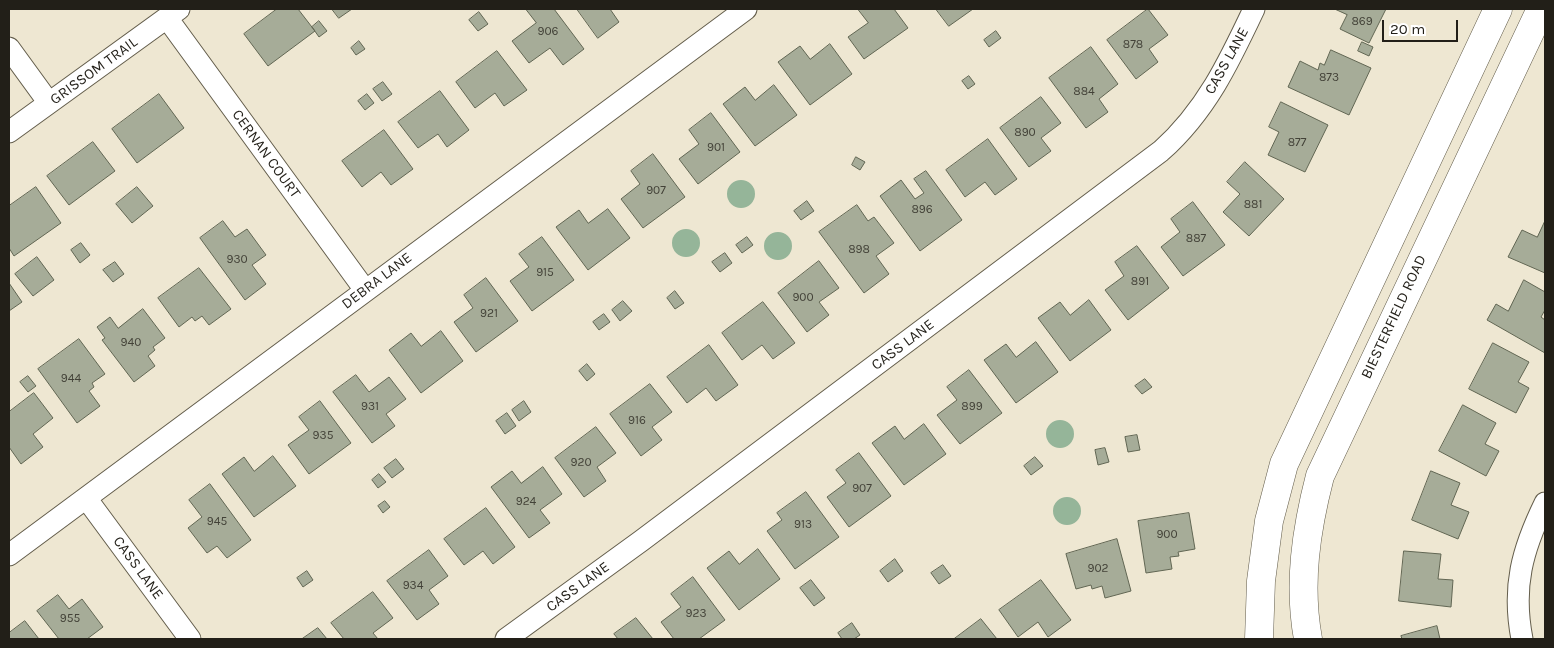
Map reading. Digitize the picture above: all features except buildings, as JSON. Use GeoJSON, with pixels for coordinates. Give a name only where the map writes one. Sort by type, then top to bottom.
{"type":"FeatureCollection","features":[{"type":"Feature","properties":{"kind":"street","name":"DEBRA LANE"},"geometry":{"type":"LineString","coordinates":[[9,555],[746,9]]}},
{"type":"Feature","properties":{"kind":"street","name":"CASS LANE"},"geometry":{"type":"LineString","coordinates":[[506,639],[641,541],[1161,151],[1183,132],[1221,78],[1254,9]]}},
{"type":"Feature","properties":{"kind":"street"},"geometry":{"type":"LineString","coordinates":[[1259,639],[1261,581],[1269,521],[1284,464],[1498,9]]}},
{"type":"Feature","properties":{"kind":"street","name":"BIESTERFIELD ROAD"},"geometry":{"type":"LineString","coordinates":[[1308,639],[1303,611],[1304,560],[1309,518],[1320,476],[1541,9]]}},
{"type":"Feature","properties":{"kind":"street","name":"CERNAN COURT"},"geometry":{"type":"LineString","coordinates":[[173,13],[366,290]]}},
{"type":"Feature","properties":{"kind":"street","name":"GRISSOM TRAIL"},"geometry":{"type":"LineString","coordinates":[[9,132],[173,13]]}},
{"type":"Feature","properties":{"kind":"street"},"geometry":{"type":"LineString","coordinates":[[9,48],[49,103]]}},
{"type":"Feature","properties":{"kind":"street","name":"CASS LANE"},"geometry":{"type":"LineString","coordinates":[[86,498],[190,639]]}},
{"type":"Feature","properties":{"kind":"street"},"geometry":{"type":"LineString","coordinates":[[1522,639],[1518,620],[1518,578],[1531,532],[1545,503]]}},
{"type":"Feature","properties":{"kind":"shaded area"},"geometry":{"type":"Polygon","coordinates":[[[741,180],[751,184],[755,194],[751,204],[741,208],[731,204],[727,194],[731,184],[741,180]]]}},
{"type":"Feature","properties":{"kind":"shaded area"},"geometry":{"type":"Polygon","coordinates":[[[686,229],[696,233],[700,243],[696,253],[686,257],[676,253],[672,243],[676,233],[686,229]]]}},
{"type":"Feature","properties":{"kind":"shaded area"},"geometry":{"type":"Polygon","coordinates":[[[778,232],[788,236],[792,246],[788,256],[778,260],[768,256],[764,246],[768,236],[778,232]]]}},
{"type":"Feature","properties":{"kind":"shaded area"},"geometry":{"type":"Polygon","coordinates":[[[1060,420],[1070,424],[1074,434],[1070,444],[1060,448],[1050,444],[1046,434],[1050,424],[1060,420]]]}},
{"type":"Feature","properties":{"kind":"shaded area"},"geometry":{"type":"Polygon","coordinates":[[[1067,497],[1077,501],[1081,511],[1077,521],[1067,525],[1057,521],[1053,511],[1057,501],[1067,497]]]}}]}
